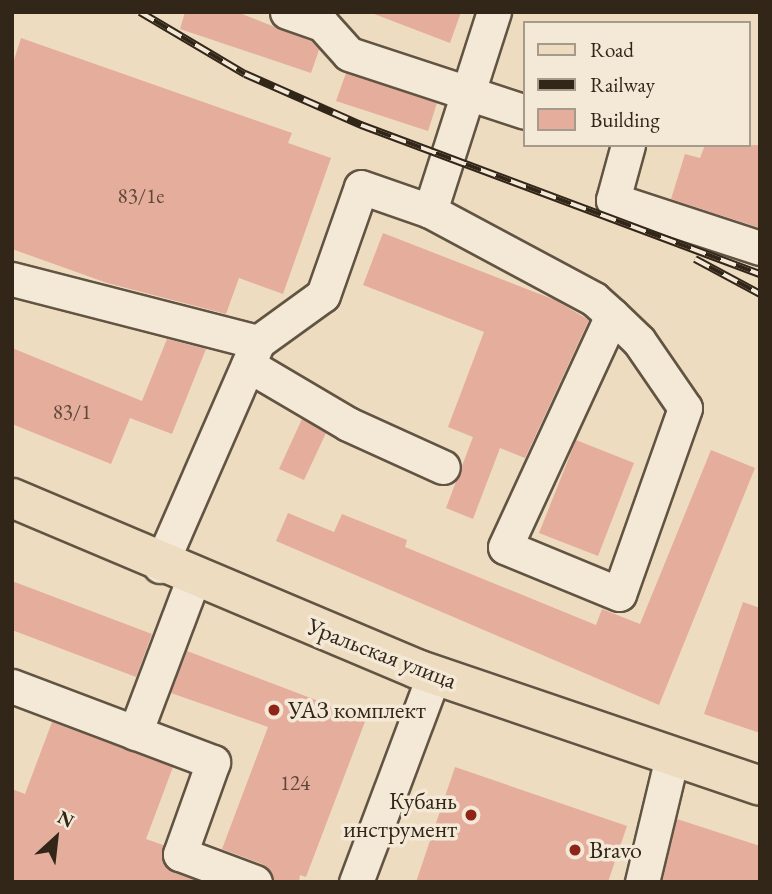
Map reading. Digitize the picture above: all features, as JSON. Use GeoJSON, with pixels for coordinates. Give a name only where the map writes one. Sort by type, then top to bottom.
{"type":"FeatureCollection","features":[{"type":"Feature","properties":{"kind":"main road","name":"Уральская улица"},"geometry":{"type":"LineString","coordinates":[[12,498],[175,575]]}},
{"type":"Feature","properties":{"kind":"main road","name":"Уральская улица"},"geometry":{"type":"LineString","coordinates":[[12,507],[433,677],[671,761],[760,789]]}},
{"type":"Feature","properties":{"kind":"main road","name":"Уральская улица"},"geometry":{"type":"LineString","coordinates":[[433,677],[760,789]]}},
{"type":"Feature","properties":{"kind":"street"},"geometry":{"type":"LineString","coordinates":[[287,12],[322,24],[349,54],[524,112]]}},
{"type":"Feature","properties":{"kind":"street"},"geometry":{"type":"LineString","coordinates":[[430,211],[494,12]]}},
{"type":"Feature","properties":{"kind":"street"},"geometry":{"type":"LineString","coordinates":[[627,147],[613,200],[760,248]]}},
{"type":"Feature","properties":{"kind":"street"},"geometry":{"type":"LineString","coordinates":[[135,733],[175,575],[253,354],[323,295],[361,187],[430,211],[594,299],[612,315],[639,341],[685,408],[619,594],[505,547],[612,315]]}},
{"type":"Feature","properties":{"kind":"street"},"geometry":{"type":"LineString","coordinates":[[12,279],[253,354],[348,424],[443,467]]}},
{"type":"Feature","properties":{"kind":"street"},"geometry":{"type":"LineString","coordinates":[[356,882],[433,677]]}},
{"type":"Feature","properties":{"kind":"street"},"geometry":{"type":"LineString","coordinates":[[12,686],[213,762],[180,854],[255,882]]}},
{"type":"Feature","properties":{"kind":"street"},"geometry":{"type":"LineString","coordinates":[[642,882],[671,761]]}},
{"type":"Feature","properties":{"kind":"building"},"geometry":{"type":"Polygon","coordinates":[[[185,12],[237,12],[311,41],[319,50],[311,73],[180,29],[185,12]]]}},
{"type":"Feature","properties":{"kind":"building"},"geometry":{"type":"Polygon","coordinates":[[[369,12],[461,12],[450,43],[369,12]]]}},
{"type":"Feature","properties":{"kind":"building"},"geometry":{"type":"Polygon","coordinates":[[[21,38],[292,133],[288,143],[331,158],[283,294],[239,278],[226,314],[107,283],[12,249],[12,66],[21,38]]]}},
{"type":"Feature","properties":{"kind":"building"},"geometry":{"type":"Polygon","coordinates":[[[346,73],[437,103],[428,131],[336,101],[346,73]]]}},
{"type":"Feature","properties":{"kind":"building"},"geometry":{"type":"Polygon","coordinates":[[[760,145],[760,228],[671,199],[685,154],[700,158],[704,147],[760,145]]]}},
{"type":"Feature","properties":{"kind":"building"},"geometry":{"type":"Polygon","coordinates":[[[383,233],[555,300],[589,320],[525,458],[500,448],[473,519],[446,508],[473,437],[448,427],[484,332],[363,285],[383,233]]]}},
{"type":"Feature","properties":{"kind":"building"},"geometry":{"type":"Polygon","coordinates":[[[167,339],[206,349],[172,434],[130,418],[111,464],[12,424],[12,348],[142,401],[167,339]]]}},
{"type":"Feature","properties":{"kind":"building"},"geometry":{"type":"Polygon","coordinates":[[[302,419],[326,433],[304,480],[279,469],[302,419]]]}},
{"type":"Feature","properties":{"kind":"building"},"geometry":{"type":"Polygon","coordinates":[[[576,440],[634,463],[598,556],[539,533],[576,440]]]}},
{"type":"Feature","properties":{"kind":"building"},"geometry":{"type":"Polygon","coordinates":[[[711,450],[755,468],[659,705],[276,541],[288,513],[334,532],[342,514],[407,540],[405,547],[596,625],[602,609],[640,624],[711,450]]]}},
{"type":"Feature","properties":{"kind":"building"},"geometry":{"type":"Polygon","coordinates":[[[12,581],[152,634],[136,677],[12,630],[12,581]]]}},
{"type":"Feature","properties":{"kind":"building"},"geometry":{"type":"Polygon","coordinates":[[[743,602],[760,608],[760,733],[704,714],[743,602]]]}},
{"type":"Feature","properties":{"kind":"building"},"geometry":{"type":"Polygon","coordinates":[[[187,651],[366,719],[306,877],[300,875],[299,882],[274,882],[262,864],[222,849],[268,727],[171,693],[187,651]]]}},
{"type":"Feature","properties":{"kind":"building"},"geometry":{"type":"Polygon","coordinates":[[[52,722],[173,767],[146,839],[163,845],[166,867],[199,882],[12,882],[12,789],[25,794],[52,722]]]}},
{"type":"Feature","properties":{"kind":"building"},"geometry":{"type":"Polygon","coordinates":[[[455,767],[627,826],[608,882],[416,882],[455,767]]]}},
{"type":"Feature","properties":{"kind":"building"},"geometry":{"type":"Polygon","coordinates":[[[677,819],[760,846],[760,882],[662,882],[677,819]]]}},
{"type":"Feature","properties":{"kind":"railway"},"geometry":{"type":"LineString","coordinates":[[140,12],[245,74],[361,125],[760,274]]}},
{"type":"Feature","properties":{"kind":"railway"},"geometry":{"type":"LineString","coordinates":[[695,259],[760,294]]}},
{"type":"Feature","properties":{"kind":"place","name":"УАЗ комплект"},"geometry":{"type":"Point","coordinates":[274,710]}},
{"type":"Feature","properties":{"kind":"place","name":"Кубань инструмент"},"geometry":{"type":"Point","coordinates":[471,815]}},
{"type":"Feature","properties":{"kind":"place","name":"Bravo"},"geometry":{"type":"Point","coordinates":[575,850]}}]}
